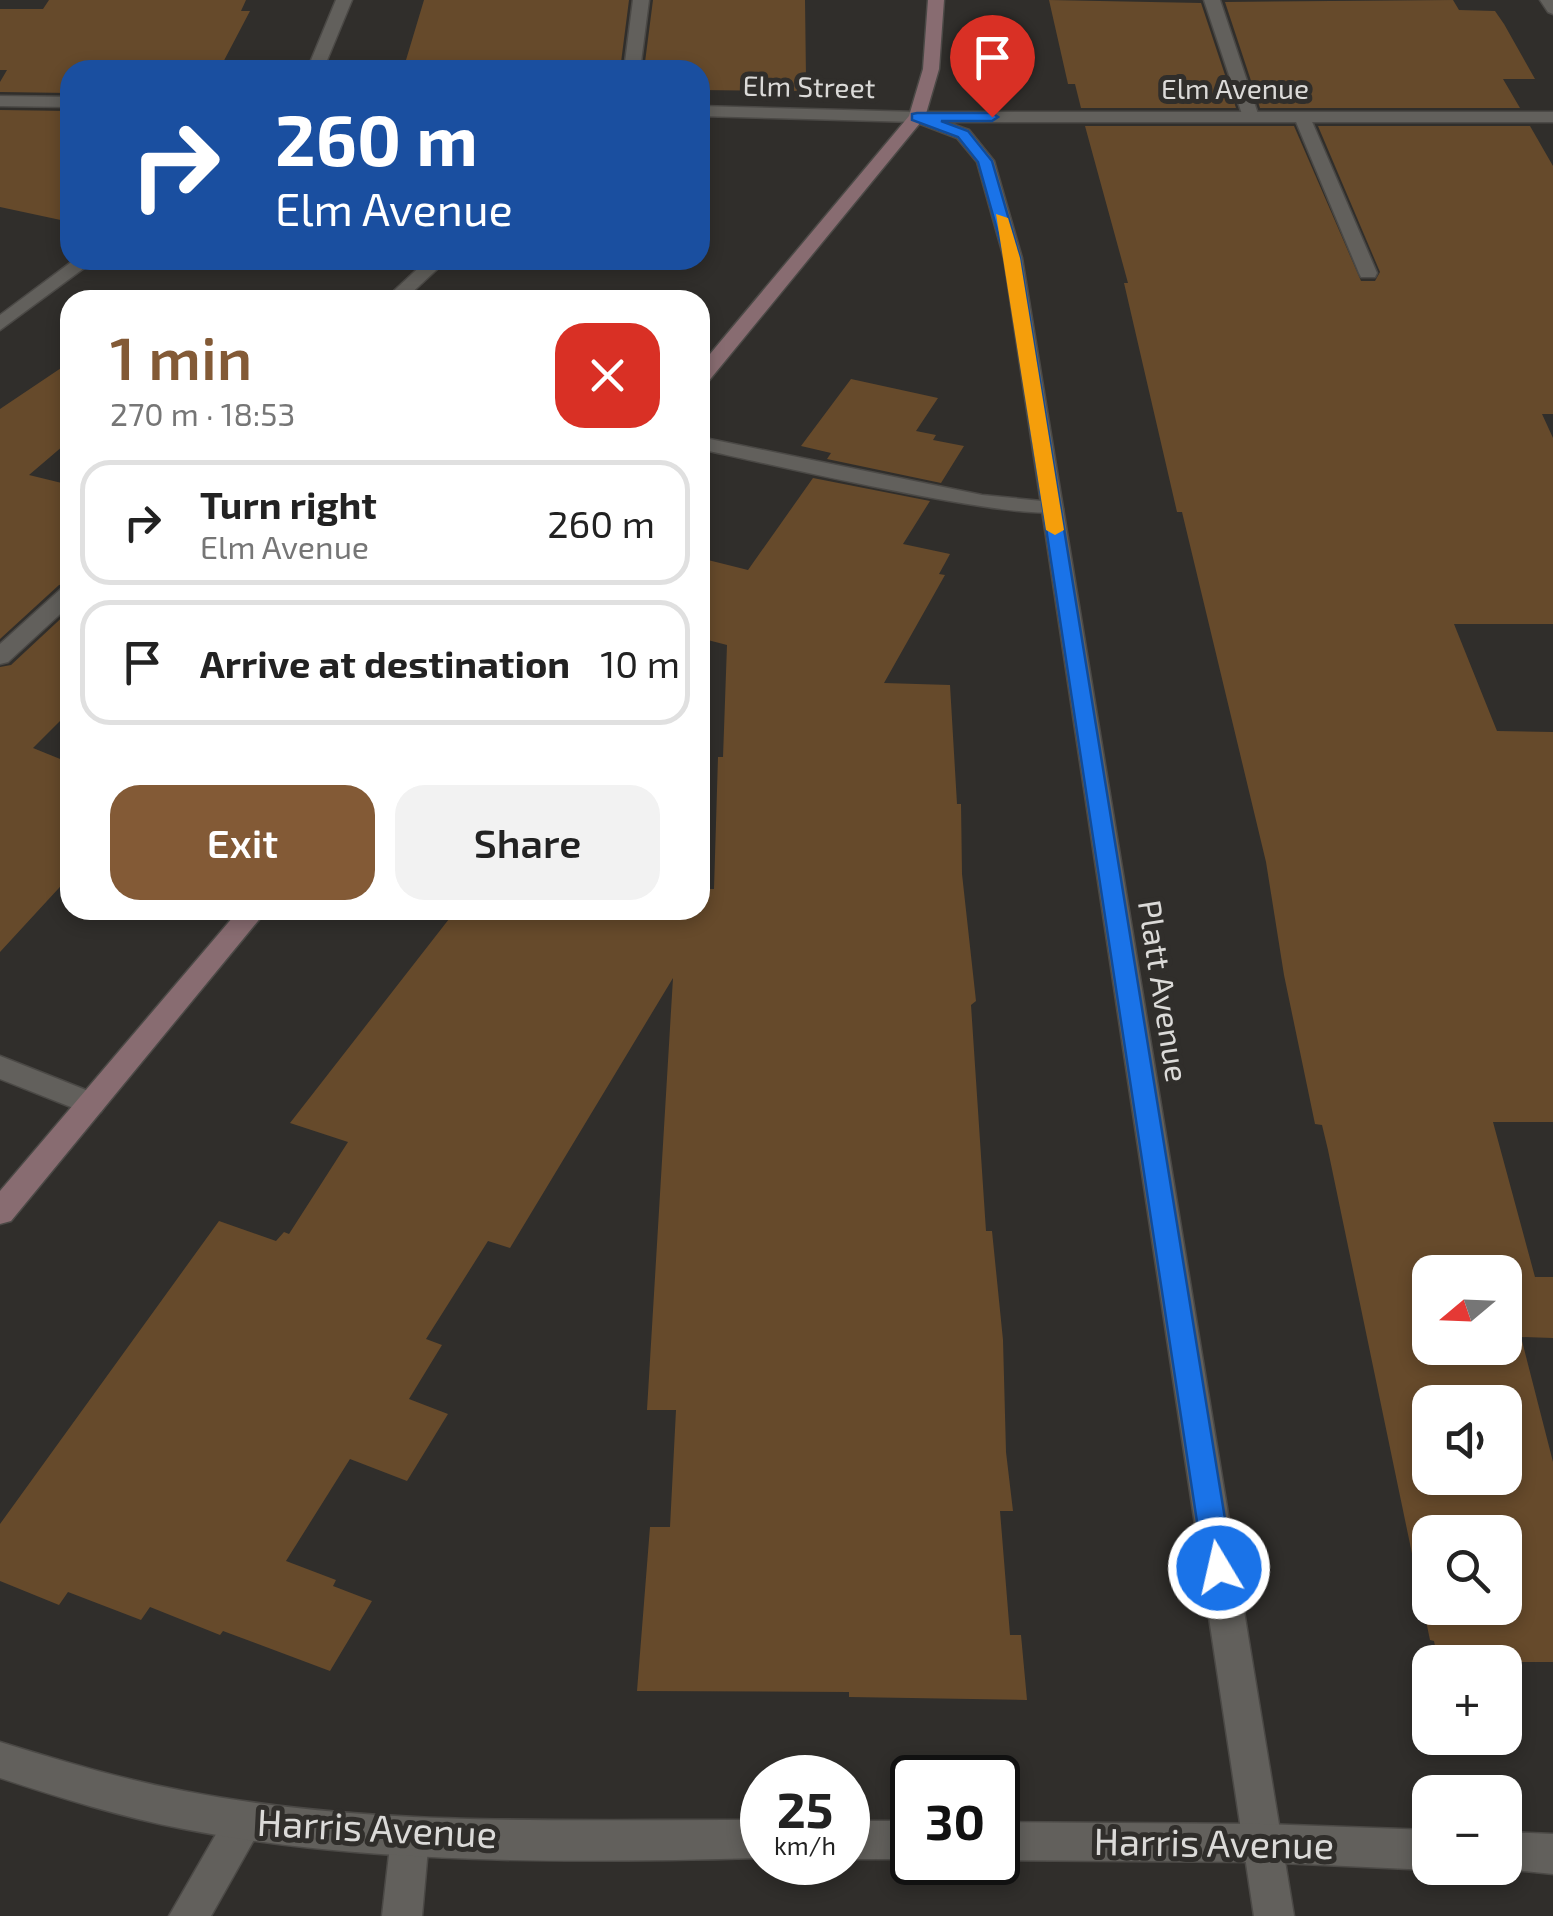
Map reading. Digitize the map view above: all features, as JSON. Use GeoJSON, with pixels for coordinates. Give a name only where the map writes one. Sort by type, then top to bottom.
{"type":"FeatureCollection","features":[{"type":"Feature","properties":{"kind":"main road"},"geometry":{"type":"LineString","coordinates":[[710,368],[917,117],[931,68],[936,0]]}},
{"type":"Feature","properties":{"kind":"main road"},"geometry":{"type":"LineString","coordinates":[[0,1212],[246,920]]}},
{"type":"Feature","properties":{"kind":"street"},"geometry":{"type":"LineString","coordinates":[[319,60],[344,0]]}},
{"type":"Feature","properties":{"kind":"street"},"geometry":{"type":"LineString","coordinates":[[633,60],[641,0]]}},
{"type":"Feature","properties":{"kind":"street"},"geometry":{"type":"LineString","coordinates":[[1212,0],[1251,117]]}},
{"type":"Feature","properties":{"kind":"street"},"geometry":{"type":"LineString","coordinates":[[1548,0],[1553,8]]}},
{"type":"Feature","properties":{"kind":"street"},"geometry":{"type":"LineString","coordinates":[[0,101],[60,102]]}},
{"type":"Feature","properties":{"kind":"street","name":"Elm Street"},"geometry":{"type":"LineString","coordinates":[[710,111],[917,117]]}},
{"type":"Feature","properties":{"kind":"street","name":"Elm Avenue"},"geometry":{"type":"LineString","coordinates":[[917,117],[1553,117]]}},
{"type":"Feature","properties":{"kind":"street","name":"Platt Avenue"},"geometry":{"type":"LineString","coordinates":[[917,117],[963,134],[985,161],[1012,258],[1274,1916]]}},
{"type":"Feature","properties":{"kind":"street"},"geometry":{"type":"LineString","coordinates":[[1302,117],[1368,273]]}},
{"type":"Feature","properties":{"kind":"street"},"geometry":{"type":"LineString","coordinates":[[0,324],[73,270]]}},
{"type":"Feature","properties":{"kind":"street"},"geometry":{"type":"LineString","coordinates":[[405,290],[427,270]]}},
{"type":"Feature","properties":{"kind":"street"},"geometry":{"type":"LineString","coordinates":[[710,445],[982,501],[1052,509]]}},
{"type":"Feature","properties":{"kind":"street"},"geometry":{"type":"LineString","coordinates":[[0,656],[60,602]]}},
{"type":"Feature","properties":{"kind":"street"},"geometry":{"type":"LineString","coordinates":[[0,1067],[91,1104]]}},
{"type":"Feature","properties":{"kind":"street","name":"Harris Avenue"},"geometry":{"type":"LineString","coordinates":[[0,1760],[73,1787],[246,1822],[410,1837],[740,1839]]}},
{"type":"Feature","properties":{"kind":"street"},"geometry":{"type":"LineString","coordinates":[[189,1916],[246,1822]]}},
{"type":"Feature","properties":{"kind":"street"},"geometry":{"type":"LineString","coordinates":[[402,1916],[410,1837]]}},
{"type":"Feature","properties":{"kind":"street","name":"Harris Avenue"},"geometry":{"type":"LineString","coordinates":[[1020,1841],[1262,1843],[1412,1849]]}},
{"type":"Feature","properties":{"kind":"street"},"geometry":{"type":"LineString","coordinates":[[1522,1853],[1553,1854]]}},
{"type":"Feature","properties":{"kind":"building"},"geometry":{"type":"Polygon","coordinates":[[[49,0],[246,0],[241,11],[250,11],[224,60],[60,60],[60,93],[0,92],[0,82],[7,70],[0,70],[0,9],[43,9],[49,0]]]}},
{"type":"Feature","properties":{"kind":"building"},"geometry":{"type":"Polygon","coordinates":[[[424,0],[629,0],[621,60],[406,60],[424,0]]]}},
{"type":"Feature","properties":{"kind":"building"},"geometry":{"type":"Polygon","coordinates":[[[653,0],[805,0],[806,78],[801,78],[801,91],[710,90],[710,60],[645,60],[653,0]]]}},
{"type":"Feature","properties":{"kind":"building"},"geometry":{"type":"Polygon","coordinates":[[[1049,0],[1201,3],[1236,108],[1081,108],[1075,84],[1068,84],[1049,0]]]}},
{"type":"Feature","properties":{"kind":"building"},"geometry":{"type":"Polygon","coordinates":[[[1453,0],[1459,10],[1495,11],[1504,24],[1535,79],[1503,79],[1520,108],[1260,108],[1225,2],[1453,0]]]}},
{"type":"Feature","properties":{"kind":"building"},"geometry":{"type":"Polygon","coordinates":[[[0,110],[60,111],[60,220],[0,207],[0,110]]]}},
{"type":"Feature","properties":{"kind":"building"},"geometry":{"type":"Polygon","coordinates":[[[1085,126],[1294,126],[1361,281],[1375,281],[1380,272],[1318,126],[1530,126],[1553,166],[1553,414],[1542,414],[1553,438],[1553,624],[1454,624],[1497,731],[1553,732],[1553,1122],[1493,1122],[1535,1277],[1553,1277],[1553,1338],[1522,1337],[1522,1255],[1412,1255],[1412,1365],[1522,1365],[1522,1341],[1553,1462],[1553,1662],[1522,1662],[1522,1645],[1435,1645],[1430,1640],[1427,1625],[1522,1625],[1522,1515],[1412,1515],[1412,1554],[1328,1150],[1322,1125],[1315,1124],[1284,975],[1266,862],[1182,512],[1177,512],[1124,283],[1128,283],[1085,126]]]}},
{"type":"Feature","properties":{"kind":"building"},"geometry":{"type":"Polygon","coordinates":[[[60,369],[60,449],[29,475],[60,483],[60,585],[0,639],[0,409],[60,369]]]}},
{"type":"Feature","properties":{"kind":"building"},"geometry":{"type":"Polygon","coordinates":[[[851,379],[938,398],[916,431],[936,435],[933,440],[964,446],[941,483],[827,459],[831,453],[801,446],[851,379]]]}},
{"type":"Feature","properties":{"kind":"building"},"geometry":{"type":"Polygon","coordinates":[[[813,478],[930,501],[903,544],[950,554],[939,574],[945,575],[884,683],[950,685],[957,804],[961,804],[962,874],[976,1001],[971,1005],[986,1231],[992,1231],[1003,1340],[1006,1452],[1013,1511],[1000,1511],[1010,1635],[1021,1635],[1027,1700],[849,1697],[849,1692],[637,1691],[650,1527],[670,1527],[676,1410],[647,1410],[673,978],[510,1248],[488,1241],[426,1339],[442,1345],[409,1399],[448,1414],[407,1481],[350,1459],[286,1561],[336,1580],[333,1586],[372,1601],[330,1671],[150,1607],[141,1620],[68,1592],[59,1605],[0,1581],[0,1524],[219,1221],[276,1241],[284,1232],[289,1234],[348,1142],[290,1123],[448,920],[710,920],[727,645],[710,641],[710,560],[748,570],[813,478]]]}},
{"type":"Feature","properties":{"kind":"building"},"geometry":{"type":"Polygon","coordinates":[[[60,619],[60,721],[33,748],[60,759],[60,887],[0,952],[0,667],[11,665],[60,619]]]}},
{"type":"Feature","properties":{"kind":"slow traffic"},"geometry":{"type":"LineString","coordinates":[[1001,218],[1012,258],[1055,530]]}},
{"type":"Feature","properties":{"kind":"route"},"geometry":{"type":"LineString","coordinates":[[992,117],[917,117],[963,134],[985,161],[1012,258],[1219,1568]]}}]}
